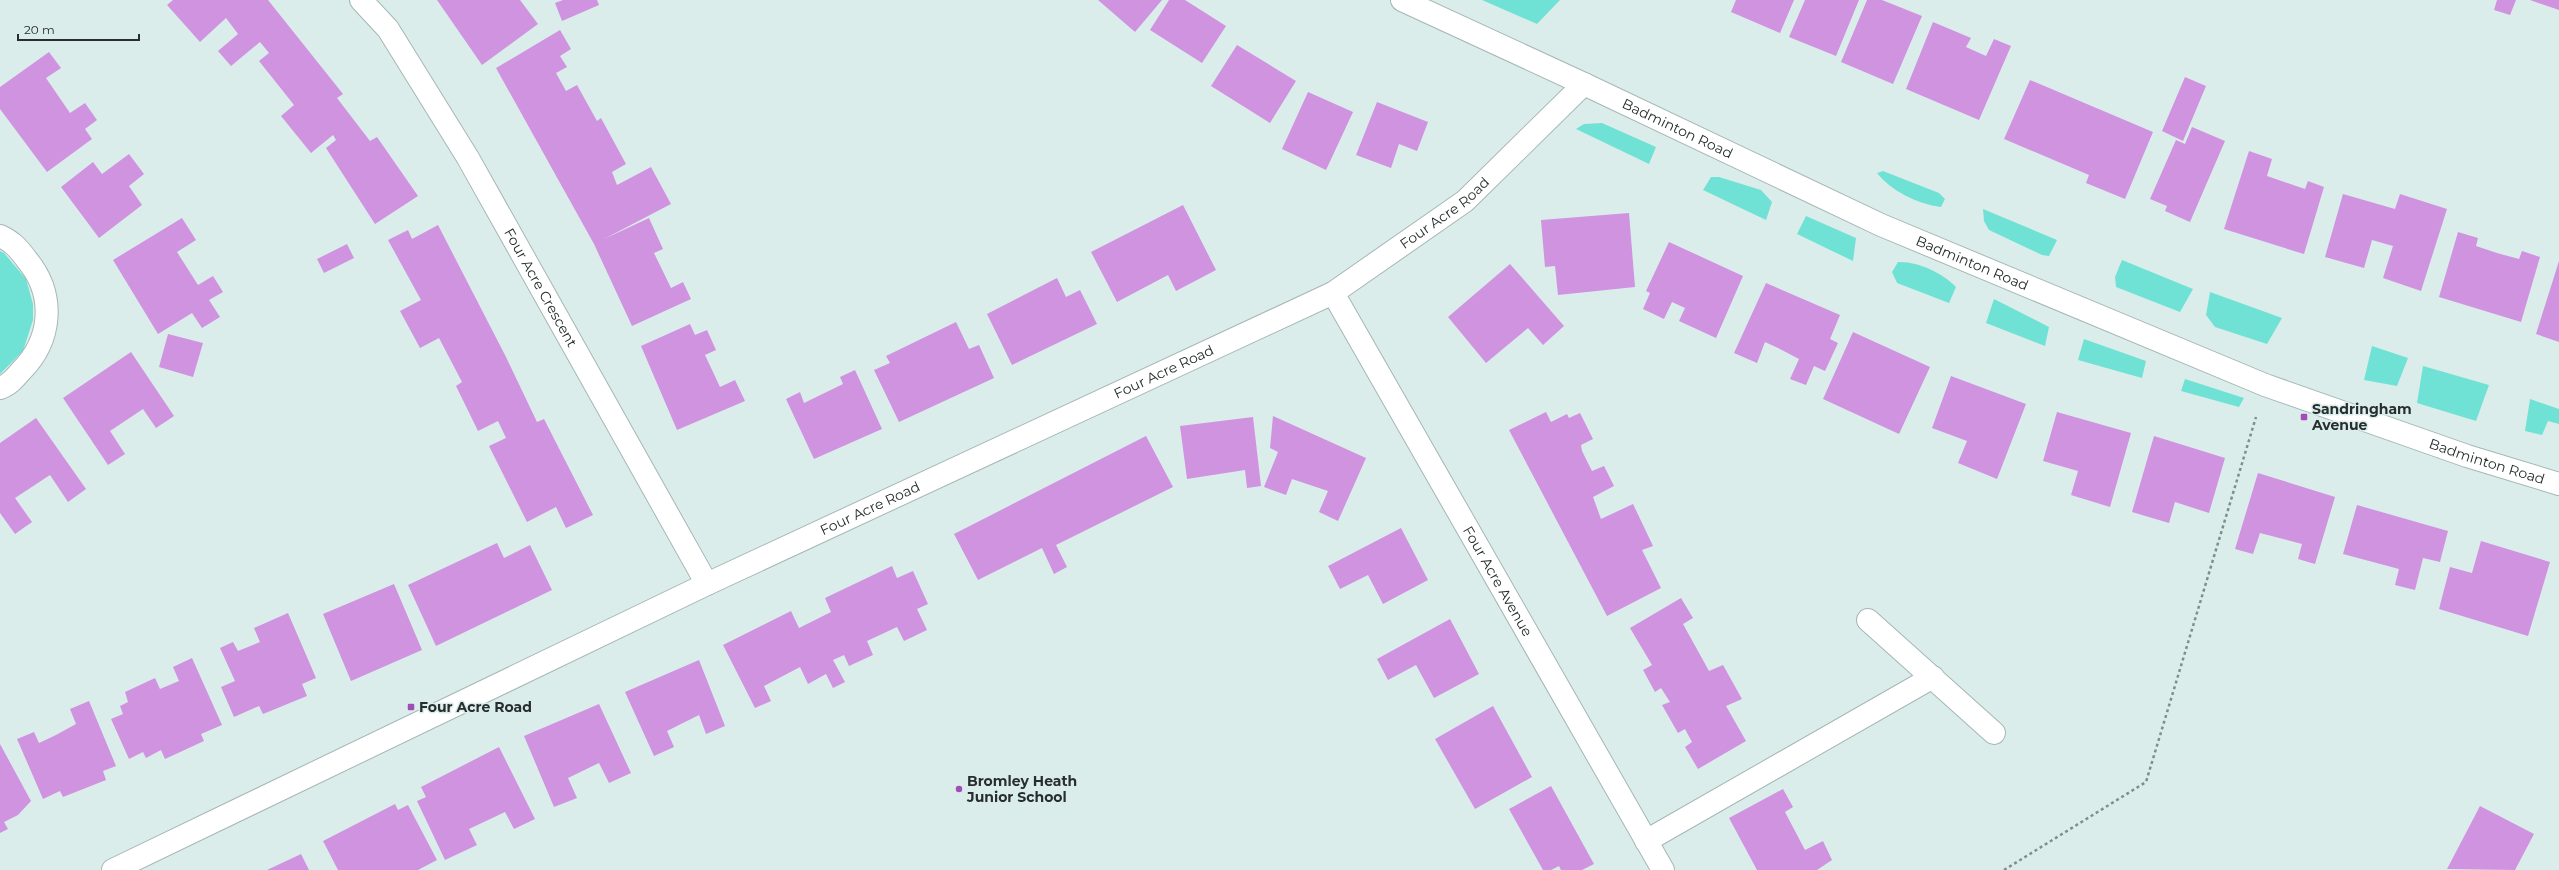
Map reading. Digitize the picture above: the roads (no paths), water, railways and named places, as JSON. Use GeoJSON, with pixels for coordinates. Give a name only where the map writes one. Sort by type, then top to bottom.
{"type":"FeatureCollection","features":[{"type":"Feature","properties":{"kind":"street","name":"Four Acre Crescent"},"geometry":{"type":"LineString","coordinates":[[361,0],[388,29],[468,158],[707,584]]}},
{"type":"Feature","properties":{"kind":"street","name":"Badminton Road"},"geometry":{"type":"LineString","coordinates":[[1402,0],[1584,84],[1881,225],[2265,385],[2467,456],[2559,484]]}},
{"type":"Feature","properties":{"kind":"street","name":"Four Acre Road"},"geometry":{"type":"LineString","coordinates":[[113,870],[707,584],[1333,293],[1465,201],[1584,84]]}},
{"type":"Feature","properties":{"kind":"street"},"geometry":{"type":"LineString","coordinates":[[0,236],[13,242],[38,273],[47,302],[47,322],[34,358],[8,385],[0,388]]}},
{"type":"Feature","properties":{"kind":"street","name":"Four Acre Avenue"},"geometry":{"type":"LineString","coordinates":[[1333,293],[1663,870]]}},
{"type":"Feature","properties":{"kind":"street"},"geometry":{"type":"LineString","coordinates":[[1868,620],[1994,733]]}},
{"type":"Feature","properties":{"kind":"street"},"geometry":{"type":"LineString","coordinates":[[1646,841],[1933,677]]}},
{"type":"Feature","properties":{"kind":"place","name":"Sandringham Avenue"},"geometry":{"type":"Point","coordinates":[2304,417]}},
{"type":"Feature","properties":{"kind":"place","name":"Four Acre Road"},"geometry":{"type":"Point","coordinates":[411,707]}},
{"type":"Feature","properties":{"kind":"place","name":"Bromley Heath Junior School"},"geometry":{"type":"Point","coordinates":[959,789]}}]}
